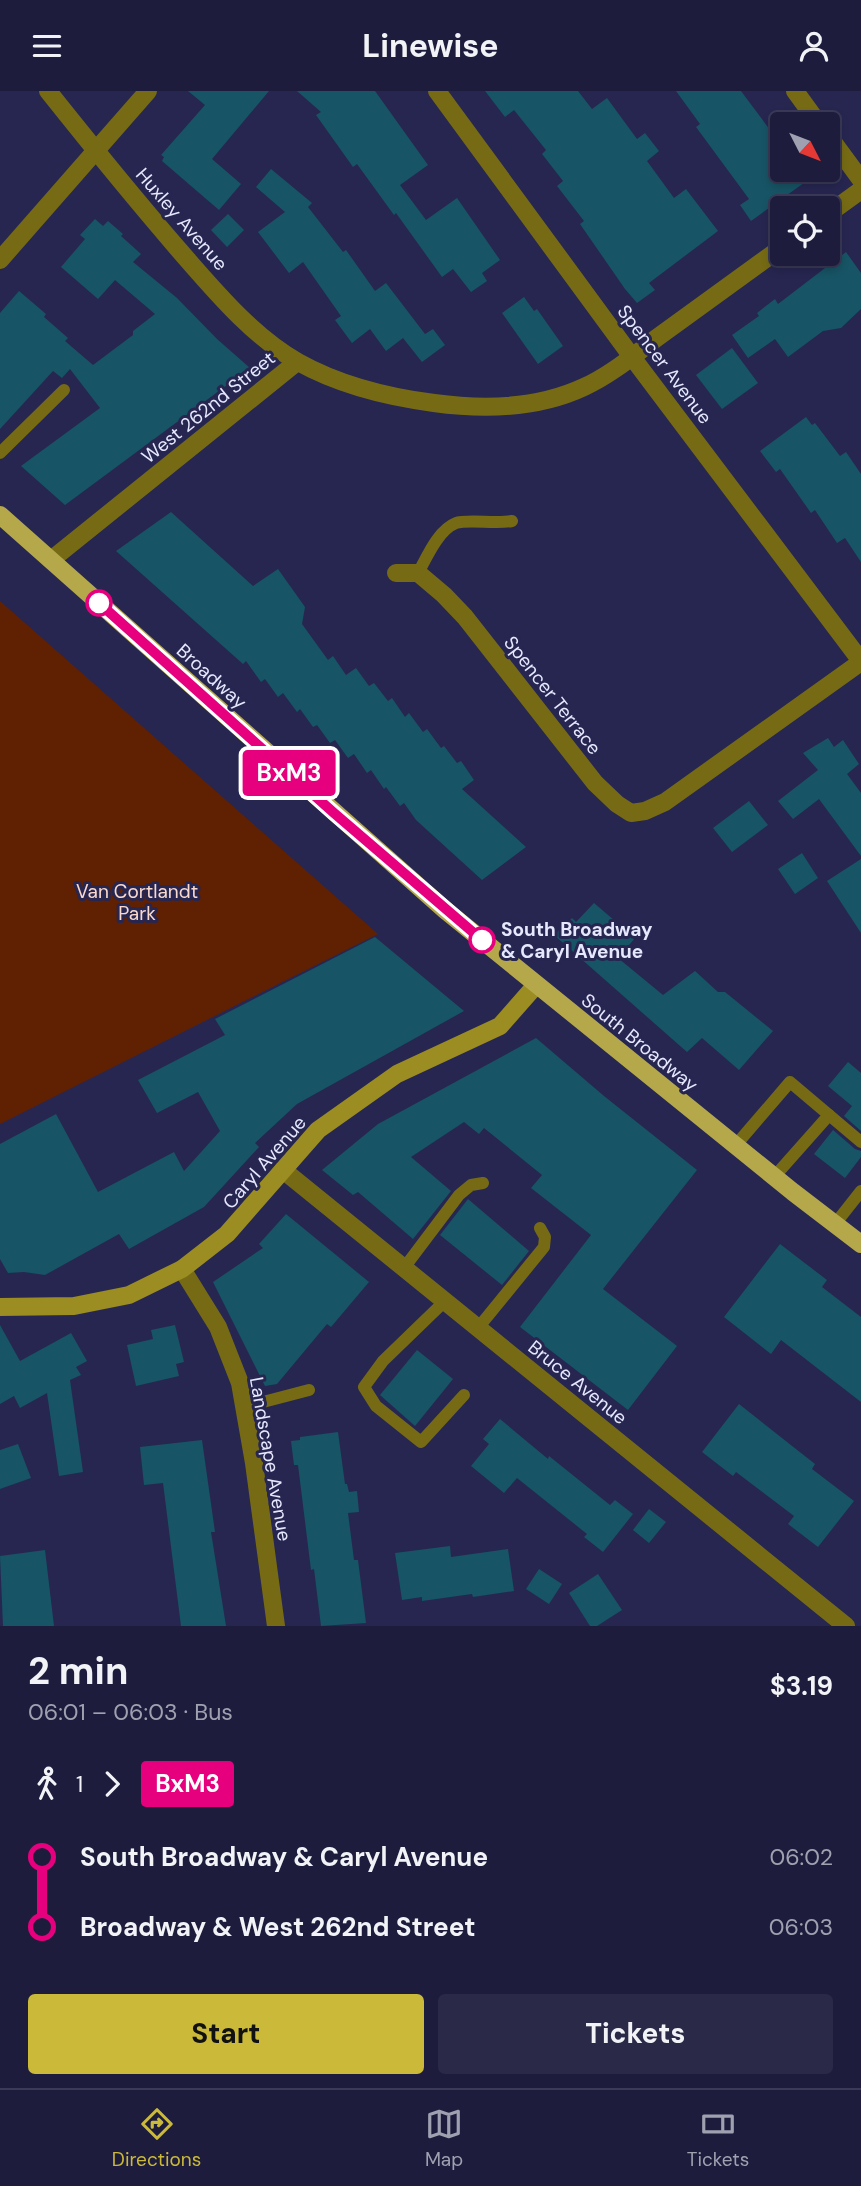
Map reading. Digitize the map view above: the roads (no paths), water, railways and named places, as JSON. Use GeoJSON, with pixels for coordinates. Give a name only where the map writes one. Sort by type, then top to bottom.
{"type":"FeatureCollection","features":[{"type":"Feature","properties":{"kind":"main road","name":"Broadway"},"geometry":{"type":"LineString","coordinates":[[0,515],[397,868]]}},
{"type":"Feature","properties":{"kind":"main road","name":"South Broadway"},"geometry":{"type":"LineString","coordinates":[[397,868],[536,985],[861,1244]]}},
{"type":"Feature","properties":{"kind":"street","name":"Huxley Avenue"},"geometry":{"type":"LineString","coordinates":[[48,91],[95,151],[201,275],[260,334],[297,362]]}},
{"type":"Feature","properties":{"kind":"street"},"geometry":{"type":"LineString","coordinates":[[0,261],[148,91]]}},
{"type":"Feature","properties":{"kind":"street","name":"Spencer Avenue"},"geometry":{"type":"LineString","coordinates":[[437,91],[632,357],[861,661]]}},
{"type":"Feature","properties":{"kind":"street"},"geometry":{"type":"LineString","coordinates":[[795,91],[811,112]]}},
{"type":"Feature","properties":{"kind":"street"},"geometry":{"type":"LineString","coordinates":[[840,151],[861,180]]}},
{"type":"Feature","properties":{"kind":"street"},"geometry":{"type":"LineString","coordinates":[[840,205],[861,190]]}},
{"type":"Feature","properties":{"kind":"street","name":"West 262nd Street"},"geometry":{"type":"LineString","coordinates":[[51,560],[297,362],[383,394],[448,405],[485,408],[517,406],[567,394],[587,386],[632,357],[770,256]]}},
{"type":"Feature","properties":{"kind":"street"},"geometry":{"type":"LineString","coordinates":[[396,573],[418,573]]}},
{"type":"Feature","properties":{"kind":"street","name":"Spencer Terrace"},"geometry":{"type":"LineString","coordinates":[[418,573],[444,594],[465,617],[595,783],[631,813],[645,811],[665,802],[861,661]]}},
{"type":"Feature","properties":{"kind":"street","name":"Caryl Avenue"},"geometry":{"type":"LineString","coordinates":[[0,1307],[74,1306],[129,1295],[182,1269],[227,1234],[318,1130],[397,1074],[500,1026],[536,985]]}},
{"type":"Feature","properties":{"kind":"street","name":"Bruce Avenue"},"geometry":{"type":"LineString","coordinates":[[283,1170],[846,1626]]}},
{"type":"Feature","properties":{"kind":"street","name":"Landscape Avenue"},"geometry":{"type":"LineString","coordinates":[[182,1269],[218,1327],[240,1383],[276,1626]]}},
{"type":"Feature","properties":{"kind":"lane"},"geometry":{"type":"LineString","coordinates":[[0,453],[64,390]]}},
{"type":"Feature","properties":{"kind":"lane"},"geometry":{"type":"LineString","coordinates":[[418,573],[445,530],[457,522],[497,524],[512,521]]}},
{"type":"Feature","properties":{"kind":"lane"},"geometry":{"type":"LineString","coordinates":[[735,1146],[790,1082],[861,1142]]}},
{"type":"Feature","properties":{"kind":"lane"},"geometry":{"type":"LineString","coordinates":[[774,1177],[829,1115]]}},
{"type":"Feature","properties":{"kind":"lane"},"geometry":{"type":"LineString","coordinates":[[404,1268],[459,1195],[471,1185],[483,1183]]}},
{"type":"Feature","properties":{"kind":"lane"},"geometry":{"type":"LineString","coordinates":[[835,1224],[861,1191]]}},
{"type":"Feature","properties":{"kind":"lane"},"geometry":{"type":"LineString","coordinates":[[478,1328],[544,1247],[545,1237],[540,1228]]}},
{"type":"Feature","properties":{"kind":"lane"},"geometry":{"type":"LineString","coordinates":[[445,1301],[383,1361],[364,1387],[376,1406],[421,1442],[464,1395]]}},
{"type":"Feature","properties":{"kind":"lane"},"geometry":{"type":"LineString","coordinates":[[244,1407],[309,1390]]}},
{"type":"Feature","properties":{"kind":"place","name":"South Broadway & Caryl Avenue"},"geometry":{"type":"Point","coordinates":[482,940]}},
{"type":"Feature","properties":{"kind":"park label","name":"Van Cortlandt Park"},"geometry":{"type":"Point","coordinates":[137,902]}}]}
